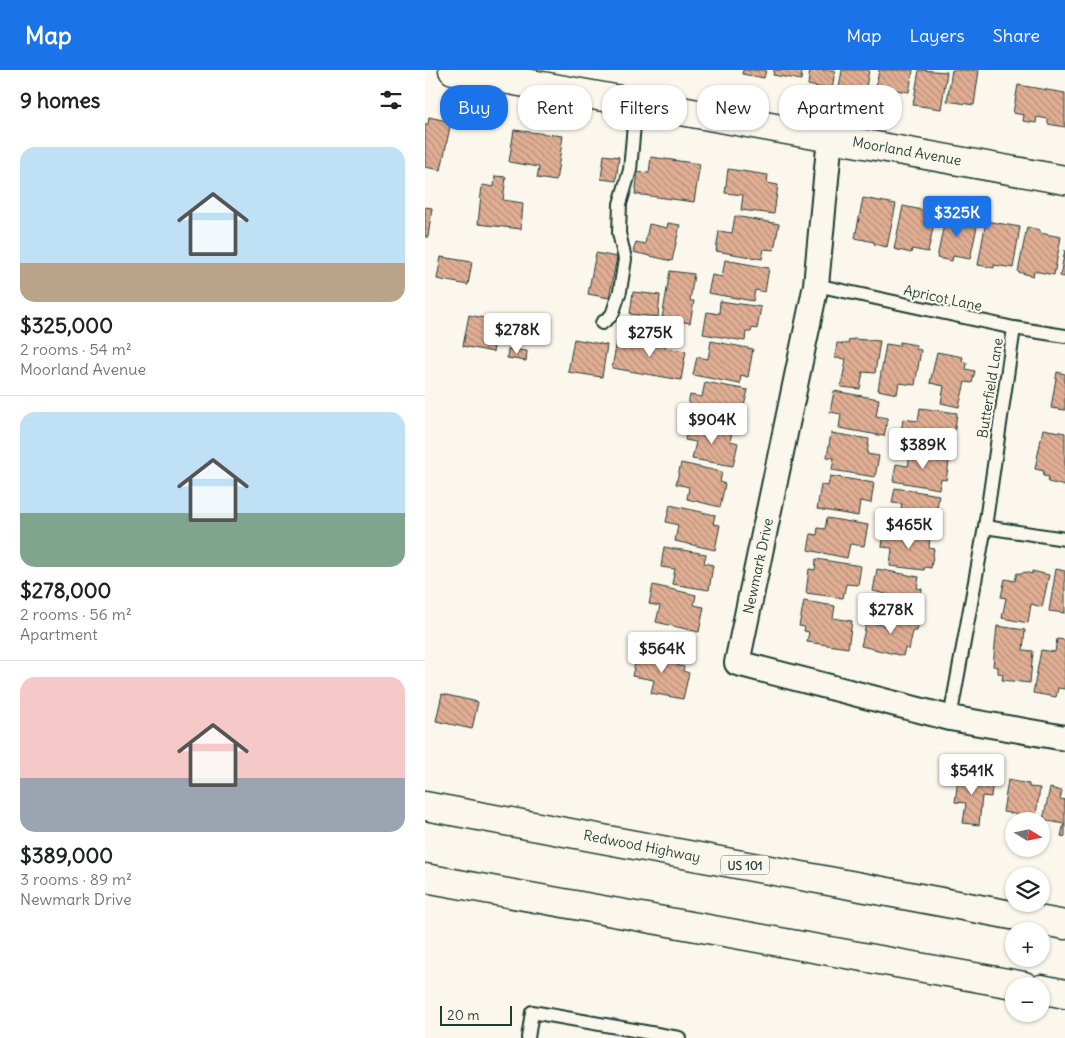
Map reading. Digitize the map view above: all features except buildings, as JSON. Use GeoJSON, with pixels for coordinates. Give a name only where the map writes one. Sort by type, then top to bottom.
{"type":"FeatureCollection","features":[{"type":"Feature","properties":{"kind":"main road","name":"Moorland Avenue"},"geometry":{"type":"LineString","coordinates":[[453,70],[602,96]]}},
{"type":"Feature","properties":{"kind":"main road","name":"Moorland Avenue"},"geometry":{"type":"LineString","coordinates":[[687,111],[1065,180]]}},
{"type":"Feature","properties":{"kind":"main road","name":"Redwood Highway"},"geometry":{"type":"LineString","coordinates":[[425,806],[1065,925]]}},
{"type":"Feature","properties":{"kind":"main road"},"geometry":{"type":"LineString","coordinates":[[425,878],[1005,983]]}},
{"type":"Feature","properties":{"kind":"main road"},"geometry":{"type":"LineString","coordinates":[[1050,991],[1065,994]]}},
{"type":"Feature","properties":{"kind":"street","name":"Newmark Drive"},"geometry":{"type":"LineString","coordinates":[[830,137],[816,285],[737,664],[950,718],[1065,738]]}},
{"type":"Feature","properties":{"kind":"lane"},"geometry":{"type":"LineString","coordinates":[[602,323],[612,315],[620,291],[625,259],[619,233],[620,204],[630,170],[634,130]]}},
{"type":"Feature","properties":{"kind":"lane","name":"Apricot Lane"},"geometry":{"type":"LineString","coordinates":[[816,285],[1015,328],[1065,336]]}},
{"type":"Feature","properties":{"kind":"lane","name":"Butterfield Lane"},"geometry":{"type":"LineString","coordinates":[[950,718],[985,527],[1015,328]]}},
{"type":"Feature","properties":{"kind":"lane"},"geometry":{"type":"LineString","coordinates":[[985,527],[1065,539]]}},
{"type":"Feature","properties":{"kind":"lane"},"geometry":{"type":"LineString","coordinates":[[528,1038],[532,1012],[679,1038]]}}]}
